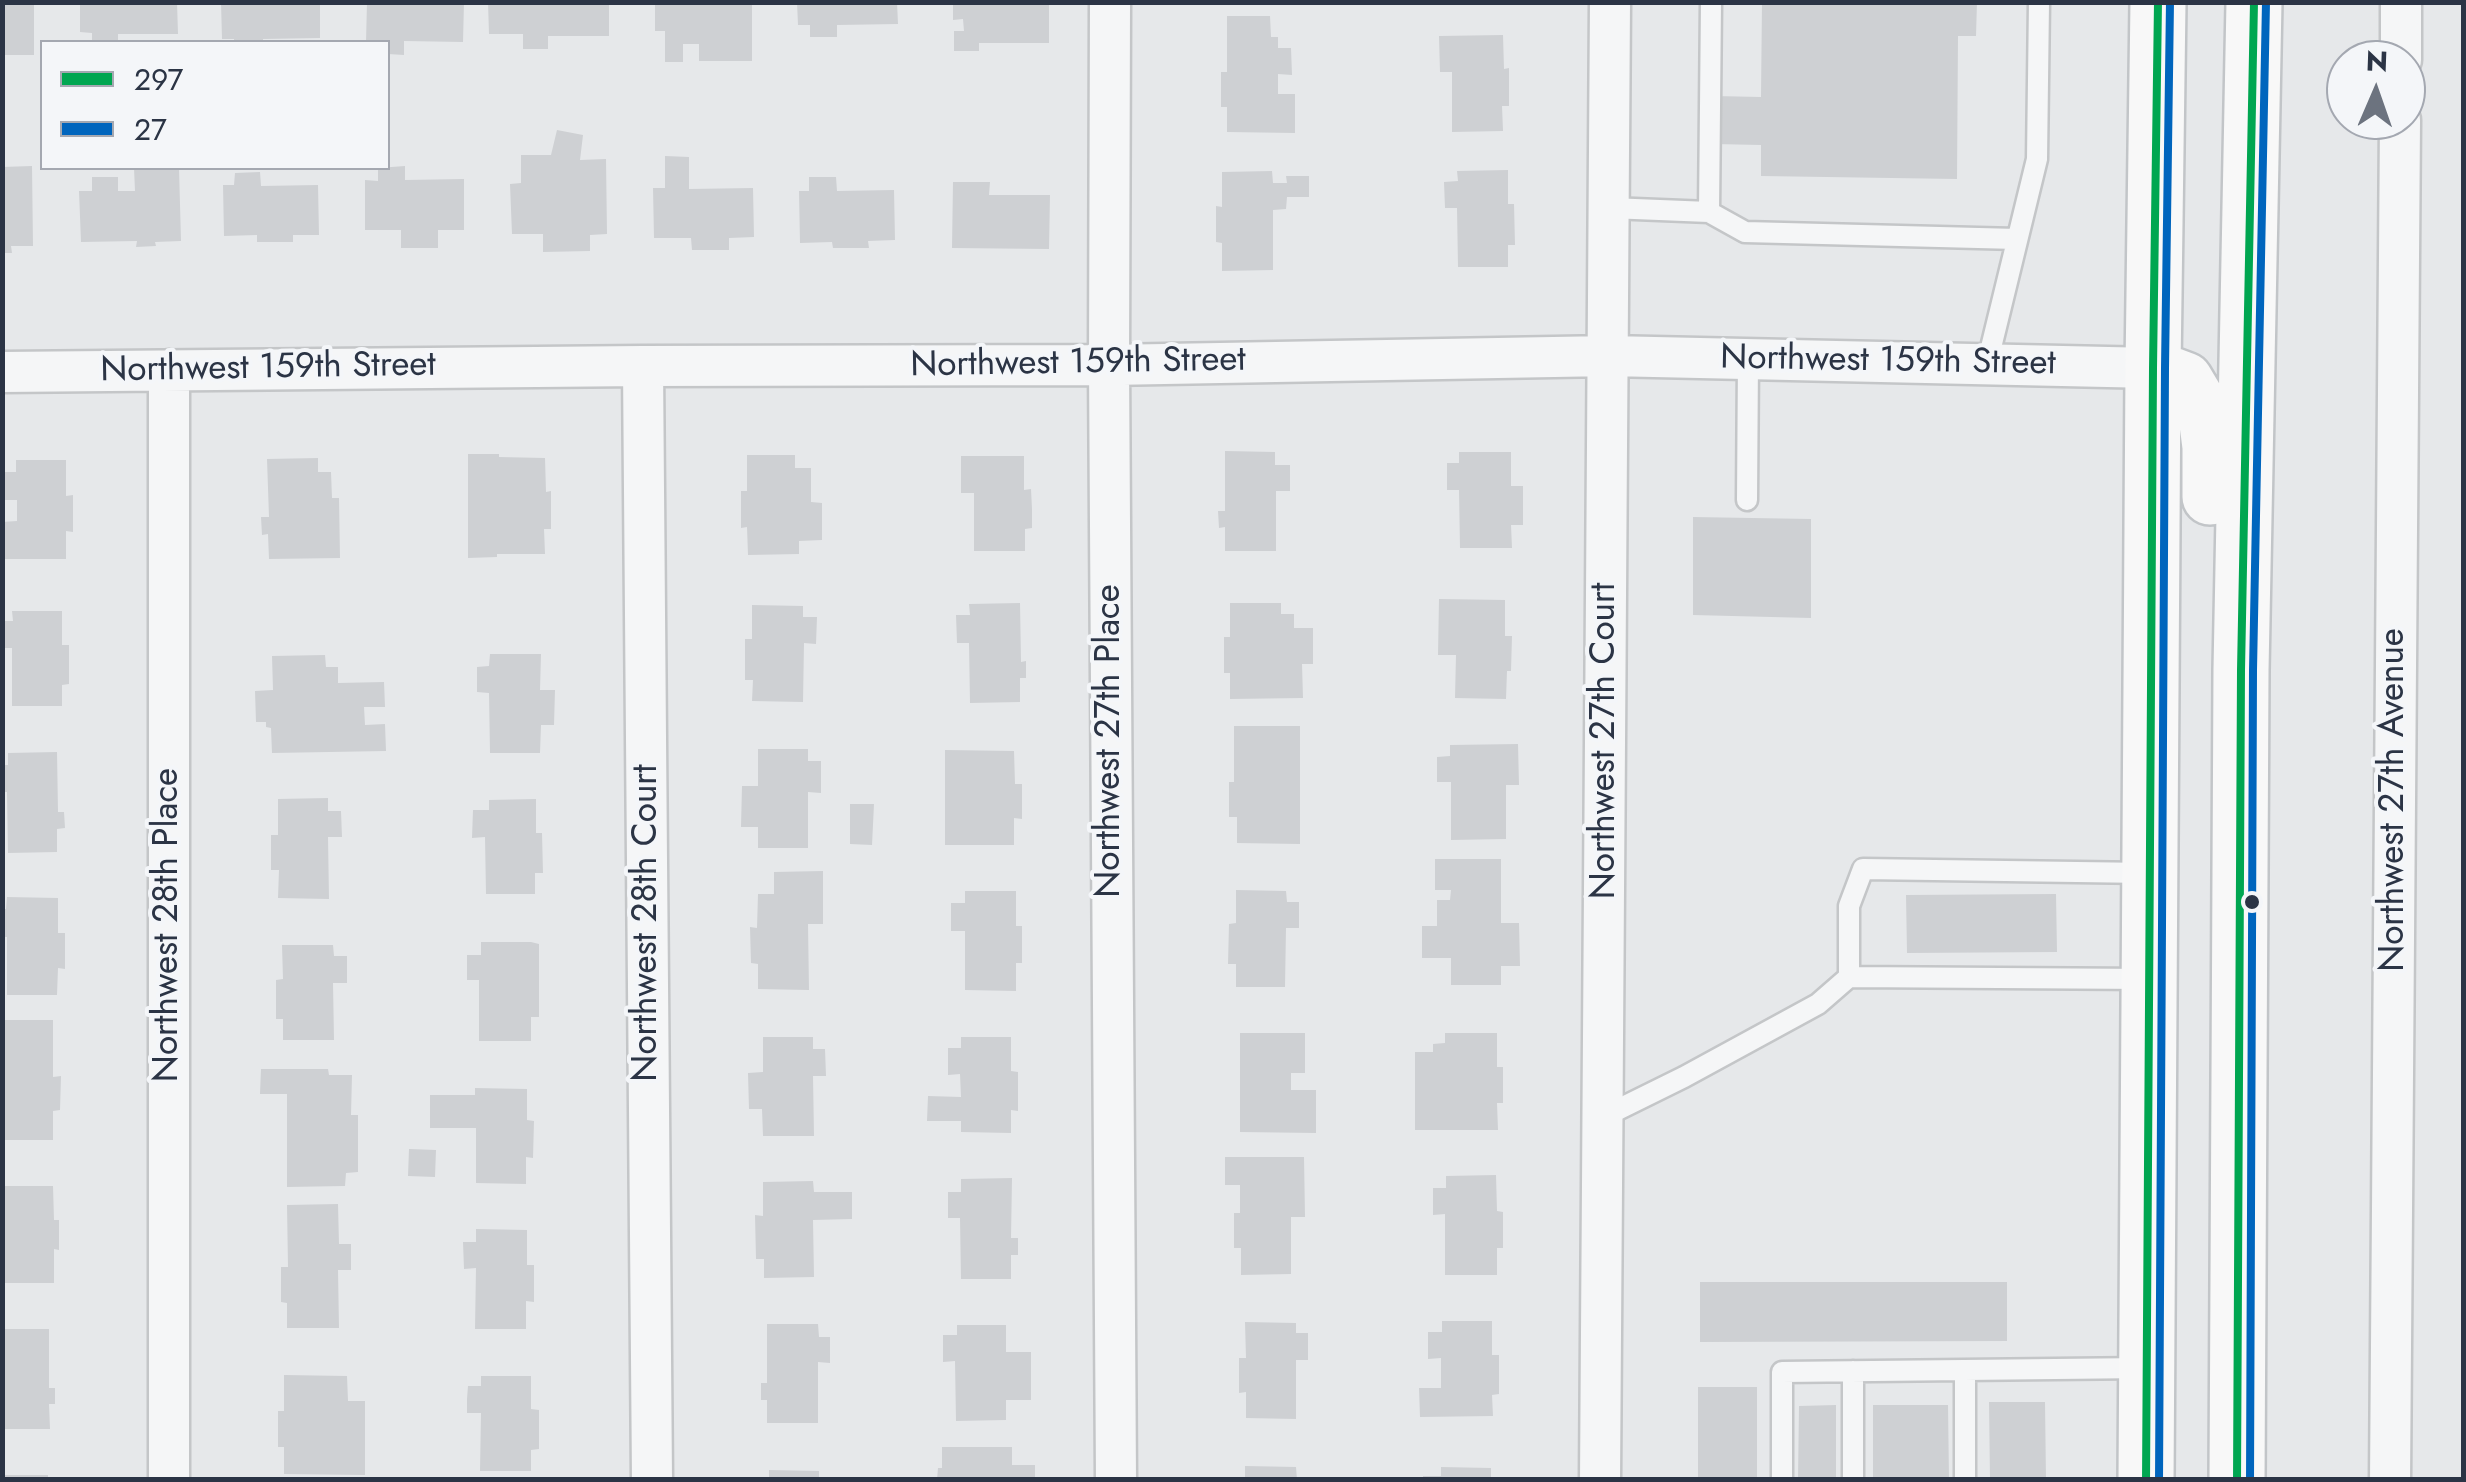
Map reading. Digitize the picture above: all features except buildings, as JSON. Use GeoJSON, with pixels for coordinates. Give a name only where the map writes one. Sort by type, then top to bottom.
{"type":"FeatureCollection","features":[{"type":"Feature","properties":{"kind":"main road"},"geometry":{"type":"LineString","coordinates":[[2146,1480],[2158,2]]}},
{"type":"Feature","properties":{"kind":"main road"},"geometry":{"type":"LineString","coordinates":[[2237,1480],[2241,670],[2254,2]]}},
{"type":"Feature","properties":{"kind":"main road"},"geometry":{"type":"LineString","coordinates":[[2153,368],[2185,380],[2206,415],[2210,447],[2211,807],[2240,846]]}},
{"type":"Feature","properties":{"kind":"street","name":"Northwest 27th Place"},"geometry":{"type":"LineString","coordinates":[[1110,2],[1116,1480]]}},
{"type":"Feature","properties":{"kind":"street","name":"Northwest 27th Court"},"geometry":{"type":"LineString","coordinates":[[1600,1480],[1610,2]]}},
{"type":"Feature","properties":{"kind":"street"},"geometry":{"type":"LineString","coordinates":[[2400,40],[2401,2]]}},
{"type":"Feature","properties":{"kind":"street","name":"Northwest 27th Avenue"},"geometry":{"type":"LineString","coordinates":[[2390,1480],[2400,140]]}},
{"type":"Feature","properties":{"kind":"street","name":"Northwest 159th Street"},"geometry":{"type":"LineString","coordinates":[[2,372],[1109,365],[1609,356],[2153,368]]}},
{"type":"Feature","properties":{"kind":"street","name":"Northwest 28th Court"},"geometry":{"type":"LineString","coordinates":[[643,366],[652,1480]]}},
{"type":"Feature","properties":{"kind":"street","name":"Northwest 28th Place"},"geometry":{"type":"LineString","coordinates":[[168,370],[169,1480]]}},
{"type":"Feature","properties":{"kind":"lane"},"geometry":{"type":"LineString","coordinates":[[1709,212],[1710,2]]}},
{"type":"Feature","properties":{"kind":"lane"},"geometry":{"type":"LineString","coordinates":[[1986,364],[2037,159],[2039,2]]}},
{"type":"Feature","properties":{"kind":"lane"},"geometry":{"type":"LineString","coordinates":[[1610,208],[1709,212],[1744,232],[2017,239]]}},
{"type":"Feature","properties":{"kind":"lane"},"geometry":{"type":"LineString","coordinates":[[1746,500],[1748,359]]}},
{"type":"Feature","properties":{"kind":"lane"},"geometry":{"type":"LineString","coordinates":[[1849,978],[1850,906],[1862,870],[2150,873]]}},
{"type":"Feature","properties":{"kind":"lane"},"geometry":{"type":"LineString","coordinates":[[1603,1117],[1818,1004],[1849,978],[2149,979]]}},
{"type":"Feature","properties":{"kind":"lane"},"geometry":{"type":"LineString","coordinates":[[1782,1480],[1782,1372],[2146,1368]]}},
{"type":"Feature","properties":{"kind":"lane"},"geometry":{"type":"LineString","coordinates":[[1965,1370],[1965,1480]]}},
{"type":"Feature","properties":{"kind":"lane"},"geometry":{"type":"LineString","coordinates":[[1853,1371],[1853,1480]]}},
{"type":"Feature","properties":{"kind":"transit line","name":"297"},"geometry":{"type":"LineString","coordinates":[[2146,1480],[2158,2]]}},
{"type":"Feature","properties":{"kind":"transit line","name":"27"},"geometry":{"type":"LineString","coordinates":[[2159,1480],[2170,2]]}},
{"type":"Feature","properties":{"kind":"transit line","name":"297"},"geometry":{"type":"LineString","coordinates":[[2237,1480],[2241,670],[2254,2]]}},
{"type":"Feature","properties":{"kind":"transit line","name":"27"},"geometry":{"type":"LineString","coordinates":[[2250,1480],[2253,670],[2266,2]]}}]}
